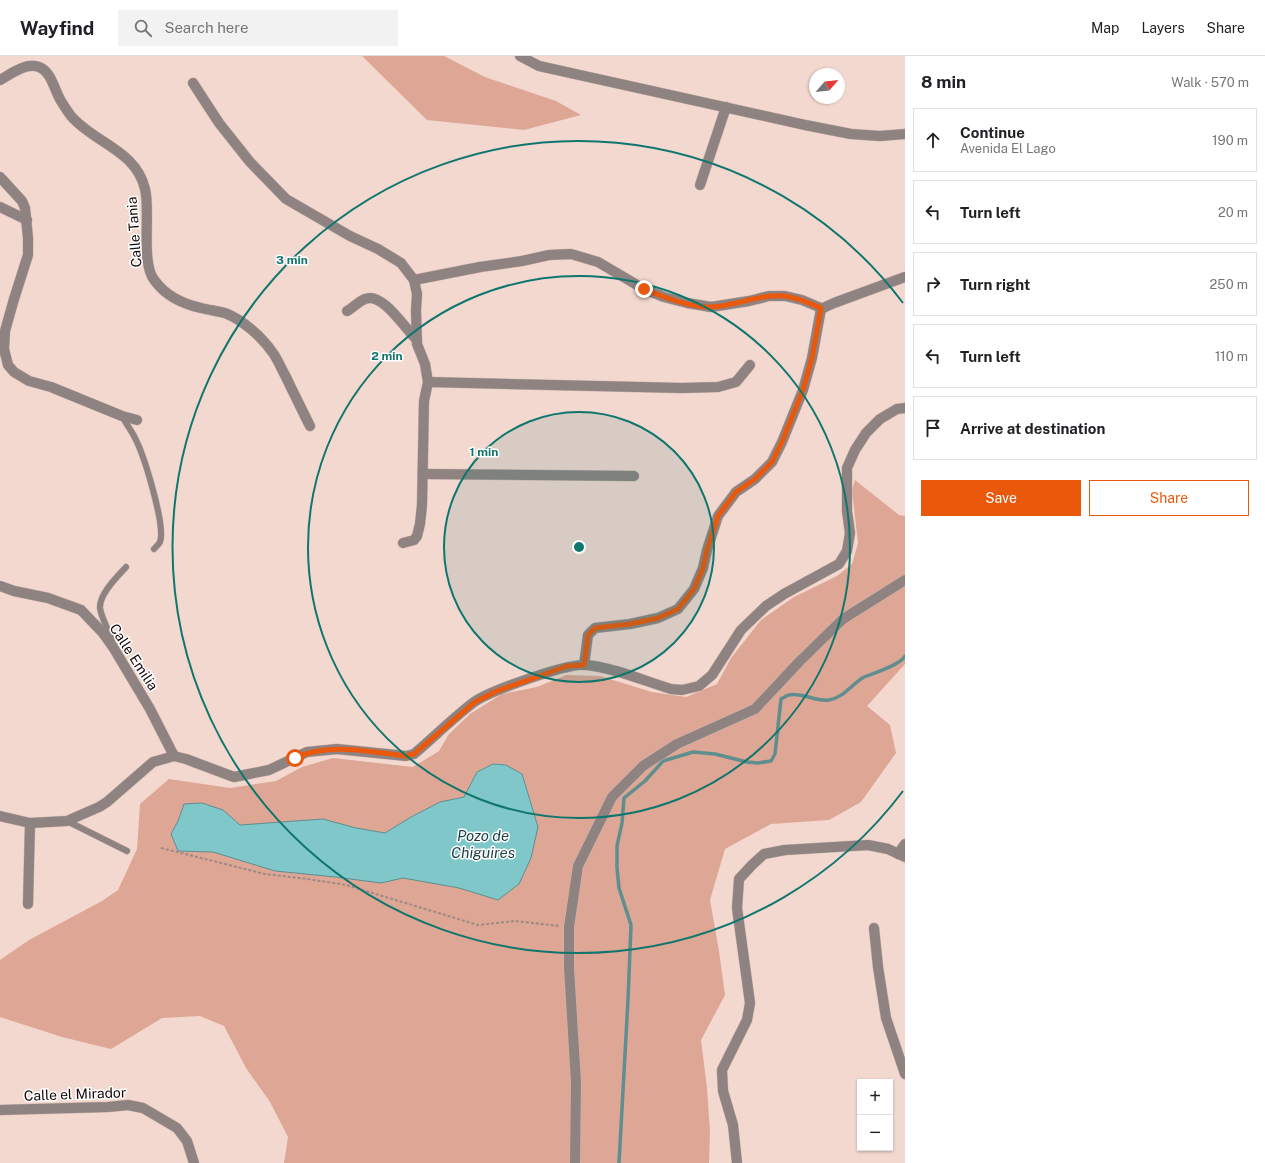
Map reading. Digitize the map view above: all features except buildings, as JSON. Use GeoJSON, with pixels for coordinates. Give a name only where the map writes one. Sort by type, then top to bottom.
{"type":"FeatureCollection","features":[{"type":"Feature","properties":{"kind":"street"},"geometry":{"type":"LineString","coordinates":[[520,56],[539,66],[805,125],[851,134],[880,136],[905,134]]}},
{"type":"Feature","properties":{"kind":"street","name":"Calle Tania"},"geometry":{"type":"LineString","coordinates":[[0,80],[25,66],[37,66],[44,70],[50,79],[60,101],[72,117],[83,127],[117,150],[130,161],[140,174],[146,189],[149,267],[154,280],[178,301],[196,307],[224,313],[240,322],[260,337],[274,353],[310,426]]}},
{"type":"Feature","properties":{"kind":"street"},"geometry":{"type":"LineString","coordinates":[[193,83],[219,123],[250,162],[286,199],[350,236],[378,249],[401,263],[414,280],[417,294],[417,340],[425,364],[428,382],[424,401],[422,505],[420,524],[417,536],[414,540],[403,543]]}},
{"type":"Feature","properties":{"kind":"street"},"geometry":{"type":"LineString","coordinates":[[700,185],[726,107]]}},
{"type":"Feature","properties":{"kind":"street"},"geometry":{"type":"LineString","coordinates":[[0,177],[22,201],[27,220],[28,255],[14,299],[6,331],[4,349],[8,364],[14,372],[29,381],[52,387],[122,416],[137,420]]}},
{"type":"Feature","properties":{"kind":"street"},"geometry":{"type":"LineString","coordinates":[[0,207],[27,220]]}},
{"type":"Feature","properties":{"kind":"street"},"geometry":{"type":"LineString","coordinates":[[414,280],[549,255],[571,254],[598,262],[644,289],[687,304],[711,307],[769,296],[784,296],[802,300],[821,309]]}},
{"type":"Feature","properties":{"kind":"street"},"geometry":{"type":"LineString","coordinates":[[821,309],[905,278]]}},
{"type":"Feature","properties":{"kind":"street"},"geometry":{"type":"LineString","coordinates":[[347,312],[366,298],[377,300],[387,306],[417,340]]}},
{"type":"Feature","properties":{"kind":"street"},"geometry":{"type":"LineString","coordinates":[[584,665],[588,635],[595,628],[630,624],[658,618],[678,609],[694,589],[703,568],[718,516],[736,492],[755,479],[772,462],[782,442],[803,390],[812,358],[821,309]]}},
{"type":"Feature","properties":{"kind":"street"},"geometry":{"type":"LineString","coordinates":[[428,382],[682,388],[718,387],[736,382],[750,365]]}},
{"type":"Feature","properties":{"kind":"street"},"geometry":{"type":"LineString","coordinates":[[0,816],[30,823],[67,821],[107,802],[153,762],[174,756],[234,777],[269,770],[307,752],[337,749],[406,756],[414,754],[475,702],[497,691],[567,666],[584,665],[601,667],[671,689],[682,690],[699,686],[712,675],[741,630],[766,606],[784,594],[839,564],[847,551],[850,533],[847,511],[847,468],[855,450],[866,433],[880,419],[897,410],[905,408]]}},
{"type":"Feature","properties":{"kind":"street"},"geometry":{"type":"LineString","coordinates":[[423,474],[634,476]]}},
{"type":"Feature","properties":{"kind":"street"},"geometry":{"type":"LineString","coordinates":[[575,1163],[576,1082],[569,968],[569,927],[578,866],[612,797],[644,766],[677,744],[754,709],[843,619],[905,580]]}},
{"type":"Feature","properties":{"kind":"street","name":"Calle Emilia"},"geometry":{"type":"LineString","coordinates":[[0,586],[14,591],[48,598],[81,610],[103,633],[113,647],[150,709],[174,756]]}},
{"type":"Feature","properties":{"kind":"street"},"geometry":{"type":"LineString","coordinates":[[28,904],[30,823]]}},
{"type":"Feature","properties":{"kind":"street"},"geometry":{"type":"LineString","coordinates":[[737,1163],[733,1125],[723,1090],[722,1070],[747,1020],[750,1004],[737,908],[739,879],[764,854],[785,850],[868,845],[888,850],[902,856],[905,844]]}},
{"type":"Feature","properties":{"kind":"street"},"geometry":{"type":"LineString","coordinates":[[874,928],[886,1018],[905,1074]]}},
{"type":"Feature","properties":{"kind":"street","name":"Calle el Mirador"},"geometry":{"type":"LineString","coordinates":[[0,1110],[108,1107],[128,1105],[143,1108],[177,1128],[187,1141],[194,1163]]}},
{"type":"Feature","properties":{"kind":"lane"},"geometry":{"type":"LineString","coordinates":[[122,416],[136,440],[151,482],[161,534],[160,542],[154,549]]}},
{"type":"Feature","properties":{"kind":"lane"},"geometry":{"type":"LineString","coordinates":[[113,647],[112,639],[100,608],[101,600],[105,592],[126,567]]}},
{"type":"Feature","properties":{"kind":"lane"},"geometry":{"type":"LineString","coordinates":[[67,821],[127,851]]}},
{"type":"Feature","properties":{"kind":"path"},"geometry":{"type":"LineString","coordinates":[[161,848],[265,874],[346,885],[478,925],[515,921],[569,927]]}},
{"type":"Feature","properties":{"kind":"shaded area"},"geometry":{"type":"Polygon","coordinates":[[[362,56],[444,56],[485,77],[556,101],[581,115],[524,130],[427,120],[362,56]]]}},
{"type":"Feature","properties":{"kind":"shaded area"},"geometry":{"type":"Polygon","coordinates":[[[855,480],[899,515],[905,516],[905,664],[867,706],[890,725],[896,753],[861,802],[829,820],[771,824],[725,849],[710,900],[725,995],[701,1040],[707,1088],[710,1132],[709,1163],[284,1163],[288,1137],[270,1102],[246,1068],[224,1026],[200,1016],[162,1018],[111,1049],[62,1037],[0,1017],[0,960],[29,940],[102,901],[118,890],[137,849],[140,804],[169,779],[230,788],[276,781],[302,767],[333,758],[413,767],[439,751],[449,734],[470,714],[502,694],[537,687],[566,675],[600,676],[652,692],[686,697],[717,684],[731,658],[761,620],[794,597],[837,576],[852,564],[858,543],[852,490],[855,480]]]}},
{"type":"Feature","properties":{"kind":"water","name":"Pozo de Chiguires"},"geometry":{"type":"Polygon","coordinates":[[[493,764],[506,765],[522,774],[538,827],[531,858],[519,884],[498,900],[459,888],[403,878],[381,883],[275,871],[213,852],[178,851],[171,834],[178,821],[184,804],[202,803],[223,810],[240,825],[323,819],[356,828],[385,833],[440,802],[464,797],[477,772],[493,764]]]}},
{"type":"Feature","properties":{"kind":"waterway"},"geometry":{"type":"LineString","coordinates":[[619,1163],[631,925],[619,888],[617,868],[617,846],[622,823],[624,798],[645,781],[663,761],[693,752],[715,754],[747,762],[758,763],[771,761],[775,754],[781,699],[788,695],[794,694],[819,700],[834,699],[839,697],[864,677],[898,663],[905,656]]}},
{"type":"Feature","properties":{"kind":"route"},"geometry":{"type":"LineString","coordinates":[[295,758],[307,752],[337,749],[406,756],[414,754],[475,702],[497,691],[567,666],[584,665],[588,635],[595,628],[630,624],[658,618],[678,609],[694,589],[703,568],[718,516],[736,492],[755,479],[772,462],[782,442],[803,390],[816,341],[821,308],[802,300],[784,296],[769,296],[711,307],[687,304],[644,289]]}}]}
